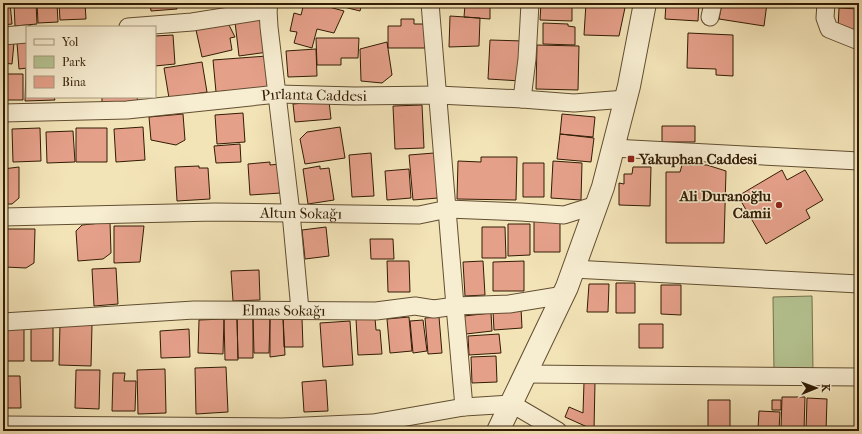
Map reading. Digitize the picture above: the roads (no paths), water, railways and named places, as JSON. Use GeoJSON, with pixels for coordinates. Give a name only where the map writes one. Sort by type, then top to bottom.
{"type":"FeatureCollection","features":[{"type":"Feature","properties":{"kind":"street"},"geometry":{"type":"LineString","coordinates":[[430,3],[464,407]]}},
{"type":"Feature","properties":{"kind":"street"},"geometry":{"type":"LineString","coordinates":[[522,99],[527,59],[530,3]]}},
{"type":"Feature","properties":{"kind":"street"},"geometry":{"type":"LineString","coordinates":[[498,431],[564,295],[603,187],[626,99],[645,3]]}},
{"type":"Feature","properties":{"kind":"street"},"geometry":{"type":"LineString","coordinates":[[826,3],[825,18],[829,29],[859,41]]}},
{"type":"Feature","properties":{"kind":"street"},"geometry":{"type":"LineString","coordinates":[[141,26],[192,22],[268,7],[291,213],[300,310]]}},
{"type":"Feature","properties":{"kind":"street"},"geometry":{"type":"LineString","coordinates":[[3,36],[26,34]]}},
{"type":"Feature","properties":{"kind":"street","name":"Pırlanta Caddesi"},"geometry":{"type":"LineString","coordinates":[[3,113],[127,110],[278,94],[355,96],[438,95],[574,103],[626,99]]}},
{"type":"Feature","properties":{"kind":"street"},"geometry":{"type":"LineString","coordinates":[[613,148],[859,161]]}},
{"type":"Feature","properties":{"kind":"street","name":"Altun Sokağı"},"geometry":{"type":"LineString","coordinates":[[3,217],[207,212],[419,215],[448,209],[564,215],[596,206]]}},
{"type":"Feature","properties":{"kind":"street"},"geometry":{"type":"LineString","coordinates":[[574,269],[859,284]]}},
{"type":"Feature","properties":{"kind":"street","name":"Elmas Sokağı"},"geometry":{"type":"LineString","coordinates":[[3,322],[194,310],[376,311],[415,306],[434,309],[455,306],[509,304],[564,295]]}},
{"type":"Feature","properties":{"kind":"street"},"geometry":{"type":"LineString","coordinates":[[526,374],[859,377]]}},
{"type":"Feature","properties":{"kind":"street"},"geometry":{"type":"LineString","coordinates":[[3,425],[282,427],[373,423],[464,407],[512,404],[558,431]]}},
{"type":"Feature","properties":{"kind":"place","name":"Yakuphan Caddesi"},"geometry":{"type":"Point","coordinates":[631,159]}},
{"type":"Feature","properties":{"kind":"place","name":"Ali Duranoğlu Camii"},"geometry":{"type":"Point","coordinates":[779,205]}}]}
